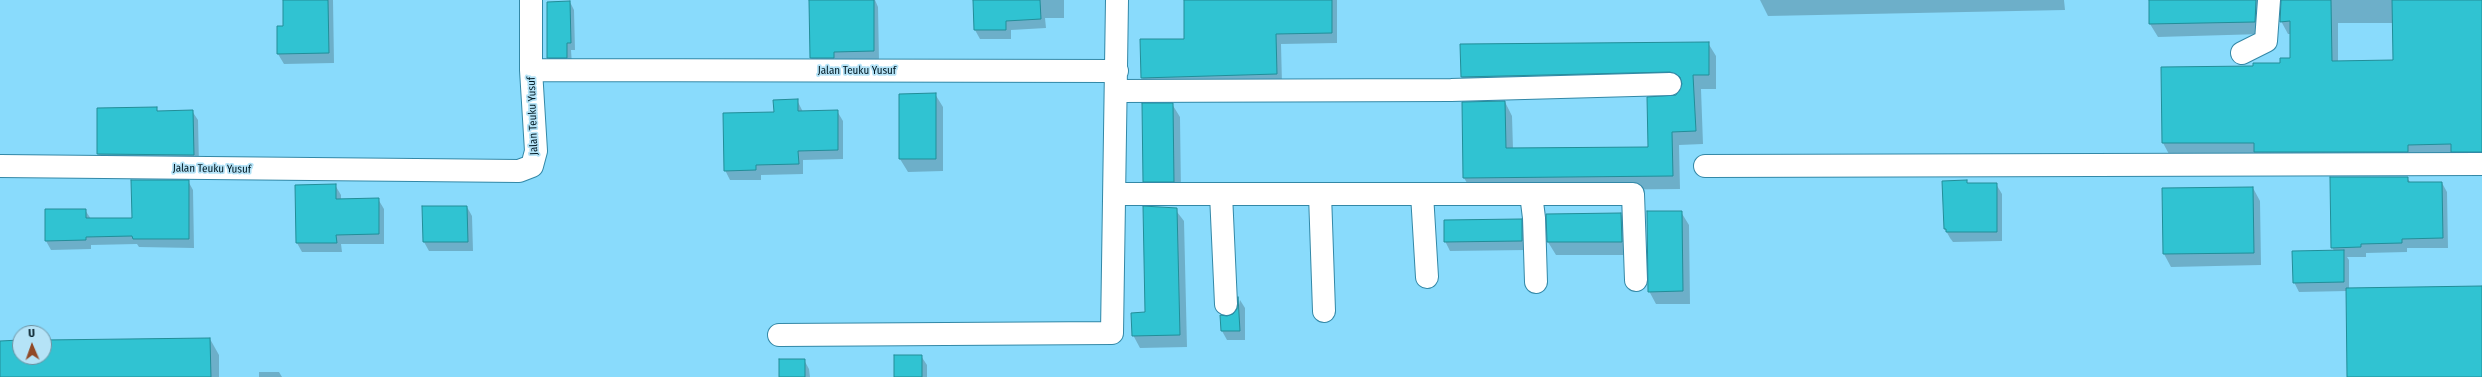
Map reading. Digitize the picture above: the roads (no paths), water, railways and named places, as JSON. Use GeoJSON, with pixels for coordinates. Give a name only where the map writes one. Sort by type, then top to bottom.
{"type":"FeatureCollection","features":[{"type":"Feature","properties":{"kind":"street"},"geometry":{"type":"LineString","coordinates":[[531,0],[531,70]]}},
{"type":"Feature","properties":{"kind":"street"},"geometry":{"type":"LineString","coordinates":[[779,335],[1112,333],[1117,81],[1117,0]]}},
{"type":"Feature","properties":{"kind":"street"},"geometry":{"type":"LineString","coordinates":[[2242,53],[2266,41],[2269,0]]}},
{"type":"Feature","properties":{"kind":"street","name":"Jalan Teuku Yusuf"},"geometry":{"type":"LineString","coordinates":[[0,166],[519,171],[532,166],[536,151],[531,70],[1117,81],[1451,90],[1670,84]]}},
{"type":"Feature","properties":{"kind":"street"},"geometry":{"type":"LineString","coordinates":[[1705,166],[2482,164]]}},
{"type":"Feature","properties":{"kind":"street"},"geometry":{"type":"LineString","coordinates":[[1115,194],[1633,194],[1636,280]]}},
{"type":"Feature","properties":{"kind":"street"},"geometry":{"type":"LineString","coordinates":[[1220,194],[1226,304]]}},
{"type":"Feature","properties":{"kind":"street"},"geometry":{"type":"LineString","coordinates":[[1320,194],[1324,311]]}},
{"type":"Feature","properties":{"kind":"street"},"geometry":{"type":"LineString","coordinates":[[1422,194],[1427,276]]}},
{"type":"Feature","properties":{"kind":"street"},"geometry":{"type":"LineString","coordinates":[[1531,194],[1534,218],[1536,282]]}}]}
